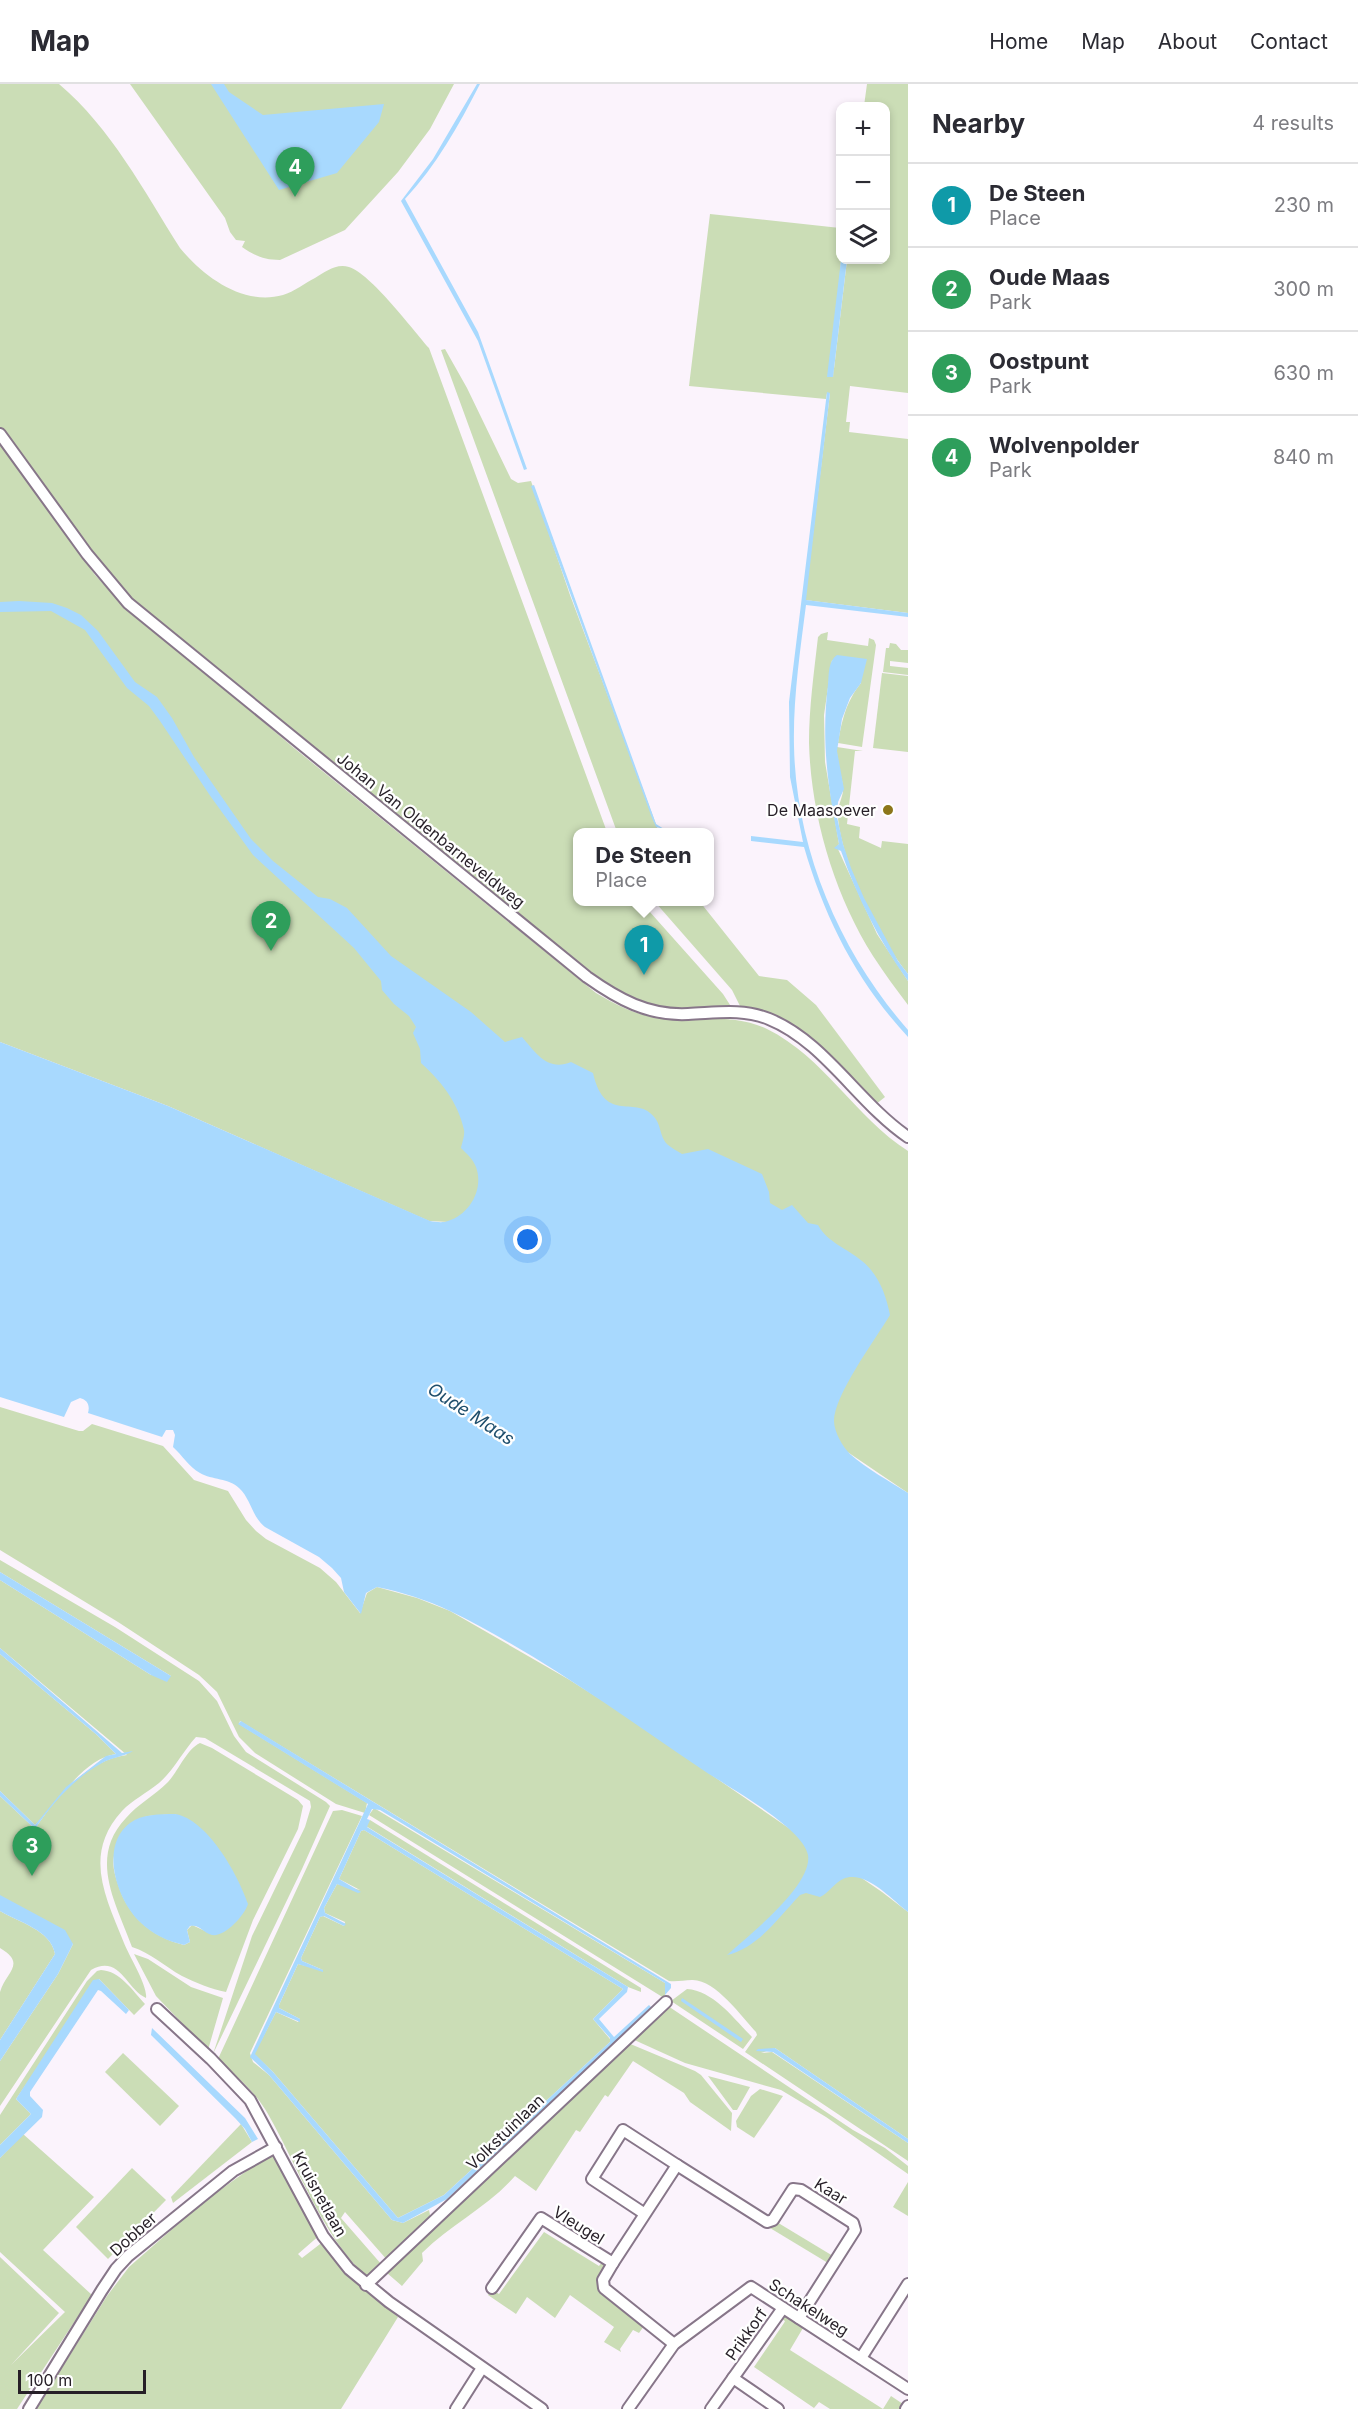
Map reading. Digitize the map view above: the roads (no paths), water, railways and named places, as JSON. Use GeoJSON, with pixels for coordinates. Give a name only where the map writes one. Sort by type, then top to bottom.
{"type":"FeatureCollection","features":[{"type":"Feature","properties":{"kind":"street","name":"Johan Van Oldenbarneveldweg"},"geometry":{"type":"LineString","coordinates":[[0,434],[87,554],[128,603],[587,977],[615,997],[638,1008],[660,1013],[743,1012],[768,1018],[804,1039],[890,1125],[908,1137]]}},
{"type":"Feature","properties":{"kind":"street","name":"Volkstuinlaan"},"geometry":{"type":"LineString","coordinates":[[366,2285],[666,2002]]}},
{"type":"Feature","properties":{"kind":"street","name":"Kruisnetlaan"},"geometry":{"type":"LineString","coordinates":[[157,2009],[211,2059],[250,2100],[323,2236],[349,2269],[366,2285],[542,2409]]}},
{"type":"Feature","properties":{"kind":"street"},"geometry":{"type":"LineString","coordinates":[[645,2214],[592,2179],[623,2130],[678,2164]]}},
{"type":"Feature","properties":{"kind":"street","name":"Dobber"},"geometry":{"type":"LineString","coordinates":[[29,2409],[102,2290],[128,2256],[233,2171],[276,2147]]}},
{"type":"Feature","properties":{"kind":"street","name":"Vleugel"},"geometry":{"type":"LineString","coordinates":[[674,2344],[604,2288],[603,2280],[678,2164]]}},
{"type":"Feature","properties":{"kind":"street","name":"Kaar"},"geometry":{"type":"LineString","coordinates":[[678,2164],[767,2222],[773,2220],[793,2189],[801,2190],[853,2223],[855,2230],[799,2318]]}},
{"type":"Feature","properties":{"kind":"street","name":"Vleugel"},"geometry":{"type":"LineString","coordinates":[[492,2288],[540,2218],[613,2263]]}},
{"type":"Feature","properties":{"kind":"street"},"geometry":{"type":"LineString","coordinates":[[861,2358],[908,2284]]}},
{"type":"Feature","properties":{"kind":"street","name":"Schakelweg"},"geometry":{"type":"LineString","coordinates":[[628,2409],[674,2344],[751,2287],[908,2389]]}},
{"type":"Feature","properties":{"kind":"street","name":"Prikkorf"},"geometry":{"type":"LineString","coordinates":[[711,2409],[783,2308]]}},
{"type":"Feature","properties":{"kind":"street"},"geometry":{"type":"LineString","coordinates":[[456,2409],[482,2368]]}},
{"type":"Feature","properties":{"kind":"street","name":"Prikkorf"},"geometry":{"type":"LineString","coordinates":[[733,2378],[778,2409]]}},
{"type":"Feature","properties":{"kind":"water"},"geometry":{"type":"Polygon","coordinates":[[[211,84],[224,84],[229,92],[263,115],[384,104],[379,122],[337,173],[279,190],[211,84]]]}},
{"type":"Feature","properties":{"kind":"water"},"geometry":{"type":"Polygon","coordinates":[[[477,84],[480,84],[446,144],[427,173],[405,199],[478,332],[527,469],[524,470],[478,341],[401,201],[433,159],[477,84]]]}},
{"type":"Feature","properties":{"kind":"water"},"geometry":{"type":"Polygon","coordinates":[[[841,264],[847,264],[833,377],[827,377],[841,264]]]}},
{"type":"Feature","properties":{"kind":"water"},"geometry":{"type":"Polygon","coordinates":[[[827,392],[830,393],[806,600],[908,613],[908,617],[806,605],[795,711],[794,746],[797,785],[803,823],[826,898],[862,967],[908,1030],[908,1037],[858,972],[822,899],[804,847],[751,841],[751,836],[803,842],[790,777],[789,702],[827,392]]]}},
{"type":"Feature","properties":{"kind":"water"},"geometry":{"type":"Polygon","coordinates":[[[534,485],[656,824],[662,828],[656,827],[652,818],[531,486],[534,485]]]}},
{"type":"Feature","properties":{"kind":"water"},"geometry":{"type":"Polygon","coordinates":[[[0,602],[52,603],[67,608],[81,615],[98,631],[135,682],[157,697],[194,757],[251,839],[273,861],[318,897],[330,899],[347,908],[391,956],[471,1012],[505,1042],[522,1037],[538,1055],[549,1063],[556,1065],[571,1062],[593,1073],[598,1089],[605,1099],[613,1104],[648,1111],[657,1120],[665,1142],[682,1154],[708,1149],[762,1174],[769,1192],[770,1203],[782,1210],[792,1205],[808,1223],[818,1225],[832,1241],[856,1256],[873,1273],[884,1293],[890,1315],[848,1383],[836,1410],[834,1421],[839,1439],[850,1454],[908,1493],[908,1912],[878,1887],[860,1878],[851,1877],[843,1879],[820,1897],[806,1893],[800,1895],[758,1939],[749,1946],[727,1955],[790,1895],[807,1867],[808,1855],[803,1844],[778,1820],[609,1705],[515,1646],[450,1611],[396,1591],[377,1587],[366,1593],[361,1614],[344,1592],[341,1578],[332,1568],[319,1557],[265,1527],[257,1518],[243,1492],[235,1485],[205,1475],[189,1464],[173,1447],[175,1435],[173,1430],[166,1430],[162,1437],[88,1413],[88,1404],[80,1398],[71,1402],[64,1417],[0,1397],[0,1042],[168,1106],[430,1221],[446,1222],[463,1213],[473,1200],[478,1184],[475,1164],[461,1148],[464,1132],[458,1110],[442,1085],[421,1063],[420,1049],[413,1033],[416,1027],[409,1016],[382,990],[381,981],[354,948],[253,855],[149,706],[127,688],[85,630],[51,611],[0,612],[0,602]]]}},
{"type":"Feature","properties":{"kind":"water"},"geometry":{"type":"Polygon","coordinates":[[[837,655],[867,659],[861,683],[850,698],[842,719],[837,751],[844,789],[838,802],[837,817],[851,868],[864,898],[898,961],[908,974],[908,981],[870,918],[841,851],[834,848],[839,844],[829,784],[825,726],[830,668],[837,655]]]}},
{"type":"Feature","properties":{"kind":"water"},"geometry":{"type":"Polygon","coordinates":[[[0,1572],[171,1676],[167,1682],[151,1675],[0,1580],[0,1572]]]}},
{"type":"Feature","properties":{"kind":"water"},"geometry":{"type":"Polygon","coordinates":[[[0,1648],[122,1753],[133,1751],[106,1761],[83,1776],[57,1801],[35,1829],[0,1796],[0,1791],[35,1825],[66,1787],[106,1756],[116,1754],[97,1735],[0,1654],[0,1648]]]}},
{"type":"Feature","properties":{"kind":"water"},"geometry":{"type":"Polygon","coordinates":[[[241,1721],[671,1984],[671,1988],[665,1995],[665,1983],[380,1810],[372,1809],[367,1819],[370,1820],[367,1827],[628,1987],[627,1992],[599,2019],[614,2037],[649,2005],[652,2008],[447,2199],[403,2223],[392,2220],[269,2075],[250,2057],[368,1804],[238,1724],[241,1721]],[[364,1830],[361,1831],[339,1879],[361,1892],[358,1893],[337,1884],[324,1908],[325,1913],[346,1924],[344,1926],[324,1916],[320,1917],[301,1958],[302,1961],[323,1972],[298,1964],[279,2005],[279,2008],[300,2019],[300,2022],[276,2012],[255,2054],[398,2218],[444,2195],[610,2042],[610,2038],[593,2019],[623,1989],[364,1830]]]}},
{"type":"Feature","properties":{"kind":"water"},"geometry":{"type":"Polygon","coordinates":[[[175,1814],[187,1818],[210,1837],[237,1878],[248,1904],[238,1920],[223,1933],[212,1935],[196,1926],[190,1926],[187,1930],[190,1942],[184,1945],[166,1939],[140,1922],[124,1900],[113,1859],[115,1845],[121,1833],[130,1823],[146,1816],[175,1814]]]}},
{"type":"Feature","properties":{"kind":"water"},"geometry":{"type":"Polygon","coordinates":[[[0,1895],[65,1930],[73,1944],[58,1974],[0,2061],[0,2040],[55,1954],[52,1946],[41,1933],[0,1911],[0,1895]]]}},
{"type":"Feature","properties":{"kind":"water"},"geometry":{"type":"Polygon","coordinates":[[[99,1979],[129,2010],[126,2014],[98,1990],[30,2092],[30,2096],[43,2110],[42,2117],[0,2158],[0,2145],[31,2114],[16,2099],[93,1980],[99,1979]]]}},
{"type":"Feature","properties":{"kind":"water"},"geometry":{"type":"Polygon","coordinates":[[[682,1998],[743,2039],[741,2042],[681,2001],[682,1998]]]}},
{"type":"Feature","properties":{"kind":"water"},"geometry":{"type":"Polygon","coordinates":[[[152,2028],[245,2118],[258,2139],[252,2142],[245,2129],[235,2118],[151,2035],[152,2028]]]}},
{"type":"Feature","properties":{"kind":"water"},"geometry":{"type":"Polygon","coordinates":[[[775,2048],[908,2139],[908,2143],[773,2052],[756,2051],[775,2048]]]}},
{"type":"Feature","properties":{"kind":"place","name":"Wolvenpolder"},"geometry":{"type":"Point","coordinates":[295,197]}},
{"type":"Feature","properties":{"kind":"place","name":"De Maasoever"},"geometry":{"type":"Point","coordinates":[888,810]}},
{"type":"Feature","properties":{"kind":"place","name":"Oude Maas"},"geometry":{"type":"Point","coordinates":[271,951]}},
{"type":"Feature","properties":{"kind":"place","name":"De Steen"},"geometry":{"type":"Point","coordinates":[644,975]}},
{"type":"Feature","properties":{"kind":"place","name":"Oostpunt"},"geometry":{"type":"Point","coordinates":[32,1876]}}]}
